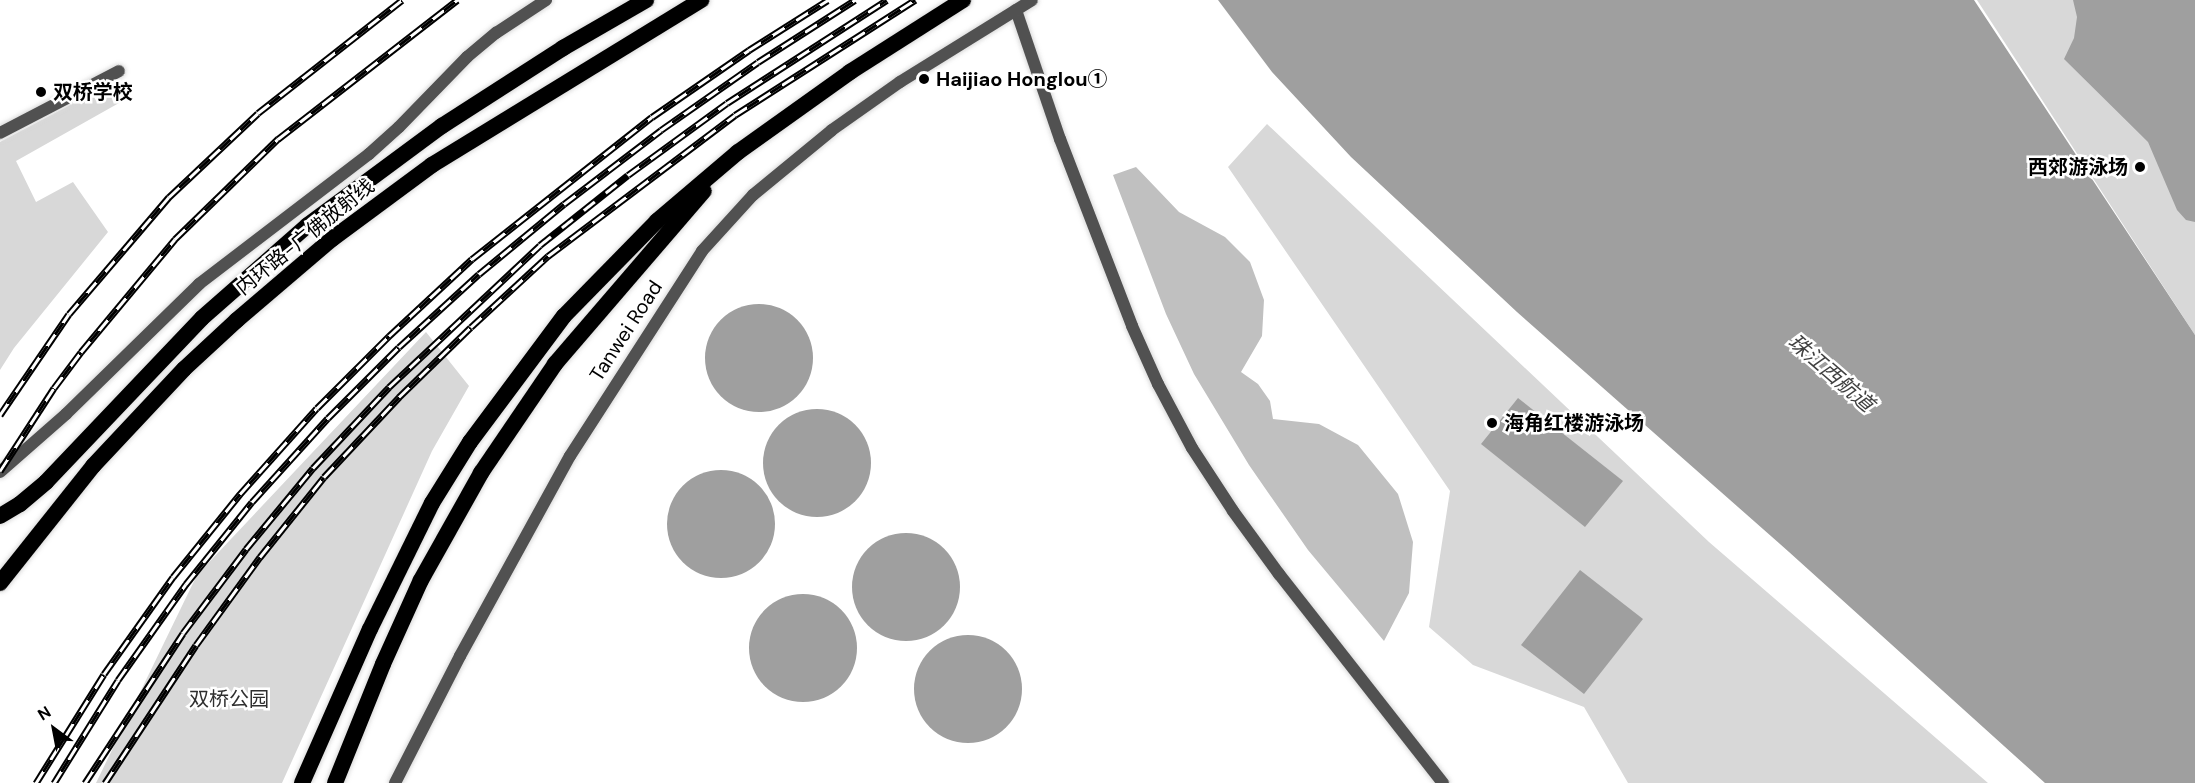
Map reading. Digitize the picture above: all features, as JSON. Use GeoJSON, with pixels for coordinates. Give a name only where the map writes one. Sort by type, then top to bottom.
{"type":"FeatureCollection","features":[{"type":"Feature","properties":{"kind":"highway"},"geometry":{"type":"LineString","coordinates":[[0,516],[20,504],[46,482],[202,318],[351,190],[496,90],[646,0]]}},
{"type":"Feature","properties":{"kind":"highway","name":"内环路-广佛放射线"},"geometry":{"type":"LineString","coordinates":[[0,583],[93,466],[184,369],[237,320],[332,239],[432,165],[701,0]]}},
{"type":"Feature","properties":{"kind":"highway"},"geometry":{"type":"LineString","coordinates":[[302,783],[409,548],[432,503],[470,442],[564,316],[657,221],[738,152],[850,72],[963,0]]}},
{"type":"Feature","properties":{"kind":"highway"},"geometry":{"type":"LineString","coordinates":[[335,783],[383,664],[421,580],[451,524],[503,438],[555,364],[738,152]]}},
{"type":"Feature","properties":{"kind":"street"},"geometry":{"type":"LineString","coordinates":[[0,472],[66,414],[199,284],[369,154],[399,127],[467,57],[496,33],[546,0]]}},
{"type":"Feature","properties":{"kind":"street","name":"Tanwei Road"},"geometry":{"type":"LineString","coordinates":[[395,783],[460,656],[570,456],[702,251],[753,195],[832,130],[900,82],[1032,0]]}},
{"type":"Feature","properties":{"kind":"street"},"geometry":{"type":"LineString","coordinates":[[1016,10],[1060,139],[1132,326],[1192,448],[1233,511],[1279,574],[1443,783]]}},
{"type":"Feature","properties":{"kind":"street"},"geometry":{"type":"LineString","coordinates":[[0,134],[119,70]]}},
{"type":"Feature","properties":{"kind":"green space","name":"西郊游泳场"},"geometry":{"type":"Polygon","coordinates":[[[1977,0],[2195,0],[2195,335],[1977,0]]]}},
{"type":"Feature","properties":{"kind":"green space"},"geometry":{"type":"Polygon","coordinates":[[[110,84],[119,103],[16,161],[36,202],[73,182],[108,232],[14,348],[0,370],[0,142],[110,84]]]}},
{"type":"Feature","properties":{"kind":"green space","name":"海角红楼游泳场"},"geometry":{"type":"Polygon","coordinates":[[[1267,124],[1709,542],[1988,783],[1628,783],[1584,707],[1473,665],[1429,627],[1450,491],[1228,167],[1267,124]]]}},
{"type":"Feature","properties":{"kind":"green space","name":"双桥公园"},"geometry":{"type":"Polygon","coordinates":[[[426,332],[469,386],[432,451],[282,783],[96,783],[197,575],[426,332]]]}},
{"type":"Feature","properties":{"kind":"water","name":"珠江西航道"},"geometry":{"type":"Polygon","coordinates":[[[1218,0],[1974,0],[2195,335],[2195,783],[2045,783],[1789,552],[1517,312],[1351,157],[1272,72],[1218,0]]]}},
{"type":"Feature","properties":{"kind":"water"},"geometry":{"type":"Polygon","coordinates":[[[2073,0],[2195,0],[2195,222],[2186,220],[2177,210],[2148,142],[2064,59],[2074,38],[2077,17],[2073,0]]]}},
{"type":"Feature","properties":{"kind":"water"},"geometry":{"type":"Polygon","coordinates":[[[759,304],[780,308],[797,320],[809,337],[813,358],[809,379],[797,396],[780,408],[759,412],[738,408],[721,396],[709,379],[705,358],[709,337],[721,320],[738,308],[759,304]]]}},
{"type":"Feature","properties":{"kind":"water"},"geometry":{"type":"Polygon","coordinates":[[[1518,398],[1623,481],[1585,527],[1481,444],[1518,398]]]}},
{"type":"Feature","properties":{"kind":"water"},"geometry":{"type":"Polygon","coordinates":[[[817,409],[838,413],[855,425],[867,442],[871,463],[867,484],[855,501],[838,513],[817,517],[796,513],[779,501],[767,484],[763,463],[767,442],[779,425],[796,413],[817,409]]]}},
{"type":"Feature","properties":{"kind":"water"},"geometry":{"type":"Polygon","coordinates":[[[721,470],[742,474],[759,486],[771,503],[775,524],[771,545],[759,562],[742,574],[721,578],[700,574],[683,562],[671,545],[667,524],[671,503],[683,486],[700,474],[721,470]]]}},
{"type":"Feature","properties":{"kind":"water"},"geometry":{"type":"Polygon","coordinates":[[[906,533],[927,537],[944,549],[956,566],[960,587],[956,608],[944,625],[927,637],[906,641],[885,637],[868,625],[856,608],[852,587],[856,566],[868,549],[885,537],[906,533]]]}},
{"type":"Feature","properties":{"kind":"water"},"geometry":{"type":"Polygon","coordinates":[[[1580,570],[1643,619],[1584,694],[1521,645],[1580,570]]]}},
{"type":"Feature","properties":{"kind":"water"},"geometry":{"type":"Polygon","coordinates":[[[803,594],[824,598],[841,610],[853,627],[857,648],[853,669],[841,686],[824,698],[803,702],[782,698],[765,686],[753,669],[749,648],[753,627],[765,610],[782,598],[803,594]]]}},
{"type":"Feature","properties":{"kind":"water"},"geometry":{"type":"Polygon","coordinates":[[[968,635],[989,639],[1006,651],[1018,668],[1022,689],[1018,710],[1006,727],[989,739],[968,743],[947,739],[930,727],[918,710],[914,689],[918,668],[930,651],[947,639],[968,635]]]}},
{"type":"Feature","properties":{"kind":"building"},"geometry":{"type":"Polygon","coordinates":[[[1136,167],[1179,212],[1225,237],[1250,262],[1264,300],[1262,336],[1241,372],[1258,384],[1270,401],[1273,419],[1319,424],[1358,445],[1398,494],[1413,542],[1409,593],[1384,641],[1308,550],[1249,465],[1194,374],[1166,314],[1113,175],[1136,167]]]}},
{"type":"Feature","properties":{"kind":"railway"},"geometry":{"type":"LineString","coordinates":[[0,415],[69,314],[169,197],[258,113],[402,0]]}},
{"type":"Feature","properties":{"kind":"railway"},"geometry":{"type":"LineString","coordinates":[[0,471],[54,388],[81,352],[175,239],[278,139],[457,0]]}},
{"type":"Feature","properties":{"kind":"railway"},"geometry":{"type":"LineString","coordinates":[[36,783],[104,674],[173,577],[240,494],[317,408],[389,336],[472,259],[652,117],[749,50],[828,0]]}},
{"type":"Feature","properties":{"kind":"railway"},"geometry":{"type":"LineString","coordinates":[[54,783],[118,680],[186,584],[252,502],[328,418],[399,347],[479,274],[564,204],[661,130],[758,62],[855,0]]}},
{"type":"Feature","properties":{"kind":"railway"},"geometry":{"type":"LineString","coordinates":[[85,783],[183,633],[246,549],[313,468],[389,387],[540,245],[628,175],[727,103],[887,0]]}},
{"type":"Feature","properties":{"kind":"railway"},"geometry":{"type":"LineString","coordinates":[[105,783],[196,645],[260,557],[324,477],[399,397],[471,327],[548,256],[735,115],[915,0]]}},
{"type":"Feature","properties":{"kind":"place","name":"Haijiao Honglou①"},"geometry":{"type":"Point","coordinates":[924,79]}},
{"type":"Feature","properties":{"kind":"place","name":"双桥学校"},"geometry":{"type":"Point","coordinates":[41,92]}},
{"type":"Feature","properties":{"kind":"place","name":"西郊游泳场"},"geometry":{"type":"Point","coordinates":[2140,167]}},
{"type":"Feature","properties":{"kind":"place","name":"海角红楼游泳场"},"geometry":{"type":"Point","coordinates":[1492,423]}}]}
